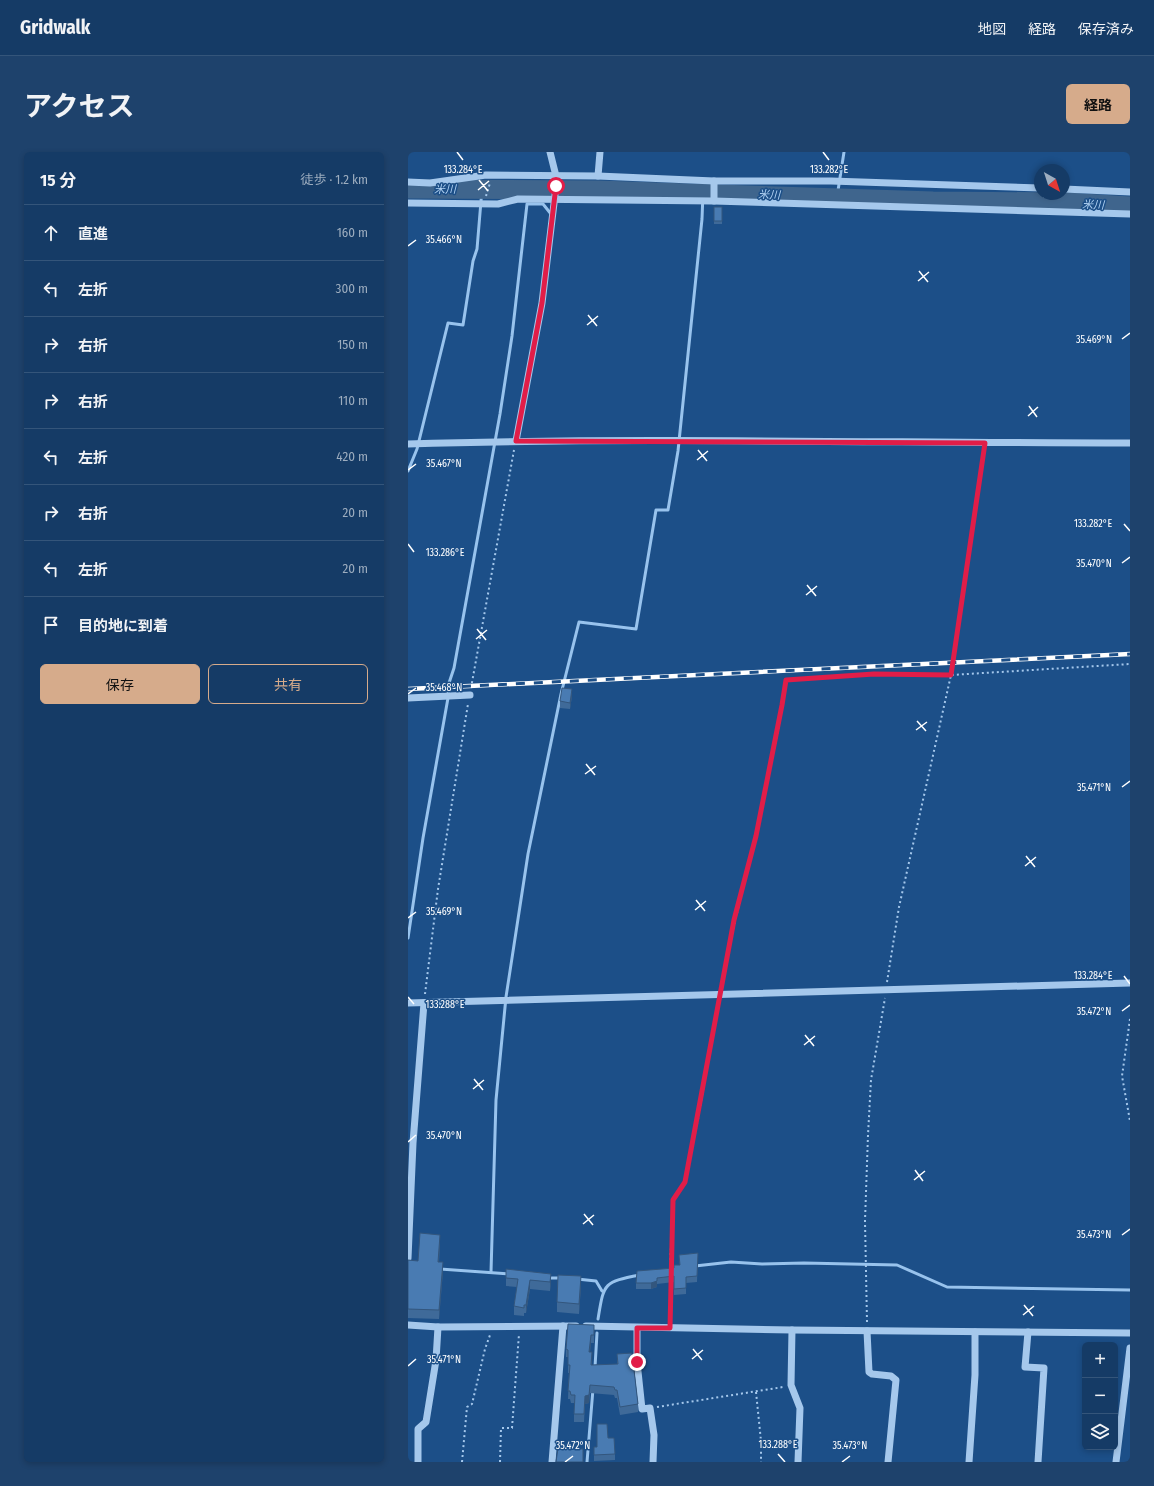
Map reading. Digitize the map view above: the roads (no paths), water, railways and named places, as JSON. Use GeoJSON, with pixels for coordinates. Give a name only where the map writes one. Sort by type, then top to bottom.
{"type":"FeatureCollection","features":[{"type":"Feature","properties":{"kind":"street"},"geometry":{"type":"LineString","coordinates":[[516,441],[542,303],[555,197],[556,176],[550,152]]}},
{"type":"Feature","properties":{"kind":"street"},"geometry":{"type":"LineString","coordinates":[[598,176],[600,152]]}},
{"type":"Feature","properties":{"kind":"street"},"geometry":{"type":"LineString","coordinates":[[408,182],[430,183],[486,175],[598,176],[714,185],[831,181],[1034,188]]}},
{"type":"Feature","properties":{"kind":"street"},"geometry":{"type":"LineString","coordinates":[[714,185],[714,199]]}},
{"type":"Feature","properties":{"kind":"street"},"geometry":{"type":"LineString","coordinates":[[1070,189],[1130,192]]}},
{"type":"Feature","properties":{"kind":"street"},"geometry":{"type":"LineString","coordinates":[[408,203],[498,204],[518,199],[555,197],[714,199],[1130,214]]}},
{"type":"Feature","properties":{"kind":"street"},"geometry":{"type":"LineString","coordinates":[[408,444],[516,441],[1130,443]]}},
{"type":"Feature","properties":{"kind":"street"},"geometry":{"type":"LineString","coordinates":[[408,698],[470,695]]}},
{"type":"Feature","properties":{"kind":"street"},"geometry":{"type":"LineString","coordinates":[[408,1003],[1130,984]]}},
{"type":"Feature","properties":{"kind":"street"},"geometry":{"type":"LineString","coordinates":[[408,1258],[413,1143],[424,1003]]}},
{"type":"Feature","properties":{"kind":"street"},"geometry":{"type":"LineString","coordinates":[[408,1325],[438,1327],[562,1326],[867,1331],[1130,1333]]}},
{"type":"Feature","properties":{"kind":"street"},"geometry":{"type":"LineString","coordinates":[[552,1462],[562,1326]]}},
{"type":"Feature","properties":{"kind":"street"},"geometry":{"type":"LineString","coordinates":[[418,1462],[418,1429],[426,1422],[436,1360],[438,1327]]}},
{"type":"Feature","properties":{"kind":"street"},"geometry":{"type":"LineString","coordinates":[[637,1328],[637,1362],[642,1408],[650,1408],[654,1435],[653,1462]]}},
{"type":"Feature","properties":{"kind":"street"},"geometry":{"type":"LineString","coordinates":[[792,1330],[791,1385],[800,1408],[798,1462]]}},
{"type":"Feature","properties":{"kind":"street"},"geometry":{"type":"LineString","coordinates":[[867,1331],[869,1372],[872,1374],[891,1376],[896,1380],[888,1462]]}},
{"type":"Feature","properties":{"kind":"street"},"geometry":{"type":"LineString","coordinates":[[969,1462],[975,1375],[975,1332]]}},
{"type":"Feature","properties":{"kind":"street"},"geometry":{"type":"LineString","coordinates":[[1028,1332],[1025,1367],[1044,1368],[1038,1462]]}},
{"type":"Feature","properties":{"kind":"street"},"geometry":{"type":"LineString","coordinates":[[1116,1462],[1130,1348]]}},
{"type":"Feature","properties":{"kind":"waterway"},"geometry":{"type":"LineString","coordinates":[[837,197],[844,152]]}},
{"type":"Feature","properties":{"kind":"waterway","name":"米川"},"geometry":{"type":"LineString","coordinates":[[408,189],[598,190],[933,201],[1068,202],[1130,206]]}},
{"type":"Feature","properties":{"kind":"waterway"},"geometry":{"type":"LineString","coordinates":[[408,471],[417,449],[448,323],[463,325],[473,261],[477,249],[482,189]]}},
{"type":"Feature","properties":{"kind":"waterway"},"geometry":{"type":"LineString","coordinates":[[491,1272],[496,1100],[506,997],[528,854],[561,694],[579,622],[636,629],[656,510],[668,510],[678,451],[702,219],[703,193]]}},
{"type":"Feature","properties":{"kind":"waterway"},"geometry":{"type":"LineString","coordinates":[[408,938],[423,838],[448,698],[449,683],[454,668],[500,414],[512,336],[527,204],[543,204],[551,214]]}},
{"type":"Feature","properties":{"kind":"waterway"},"geometry":{"type":"LineString","coordinates":[[695,1266],[731,1262],[762,1264],[804,1263],[897,1265],[947,1287],[1130,1290]]}},
{"type":"Feature","properties":{"kind":"waterway"},"geometry":{"type":"LineString","coordinates":[[440,1269],[510,1274]]}},
{"type":"Feature","properties":{"kind":"waterway"},"geometry":{"type":"LineString","coordinates":[[598,1319],[602,1298],[607,1286],[619,1280],[640,1275]]}},
{"type":"Feature","properties":{"kind":"waterway"},"geometry":{"type":"LineString","coordinates":[[547,1278],[562,1278]]}},
{"type":"Feature","properties":{"kind":"waterway"},"geometry":{"type":"LineString","coordinates":[[577,1279],[596,1281],[602,1291]]}},
{"type":"Feature","properties":{"kind":"waterway"},"geometry":{"type":"LineString","coordinates":[[595,1367],[597,1333]]}},
{"type":"Feature","properties":{"kind":"waterway"},"geometry":{"type":"LineString","coordinates":[[587,1462],[593,1389]]}},
{"type":"Feature","properties":{"kind":"railway"},"geometry":{"type":"LineString","coordinates":[[408,689],[1130,654]]}}]}
